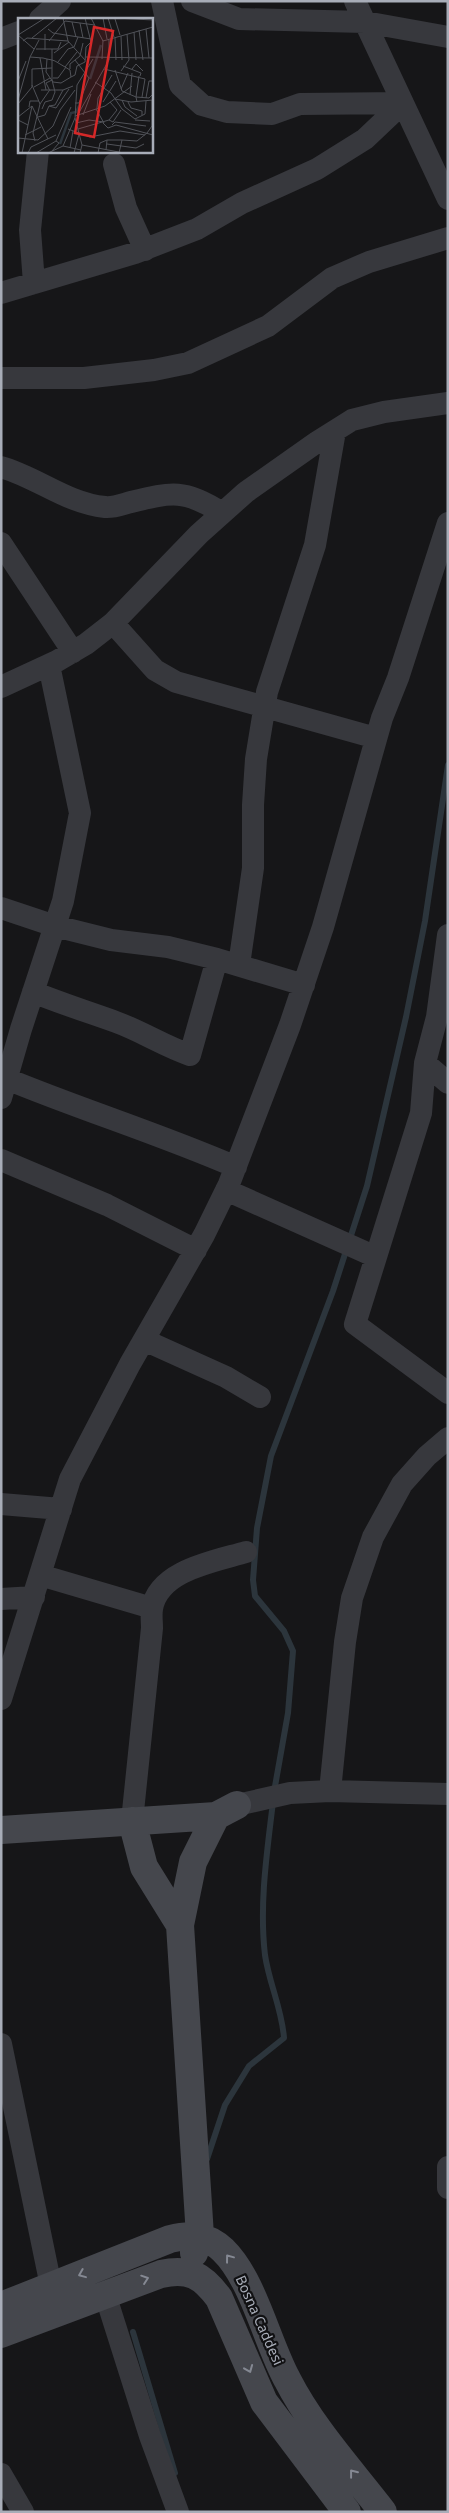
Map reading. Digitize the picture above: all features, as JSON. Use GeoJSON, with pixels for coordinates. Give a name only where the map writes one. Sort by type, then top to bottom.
{"type":"FeatureCollection","features":[{"type":"Feature","properties":{"kind":"main road"},"geometry":{"type":"LineString","coordinates":[[1,1830],[132,1822],[227,1810]]}},
{"type":"Feature","properties":{"kind":"main road"},"geometry":{"type":"LineString","coordinates":[[1,2334],[161,2274],[176,2271],[187,2272],[200,2236],[180,1925],[192,1862],[227,1810]]}},
{"type":"Feature","properties":{"kind":"main road"},"geometry":{"type":"LineString","coordinates":[[132,1822],[144,1867],[180,1925]]}},
{"type":"Feature","properties":{"kind":"main road"},"geometry":{"type":"LineString","coordinates":[[1,2306],[170,2239],[186,2235],[200,2236]]}},
{"type":"Feature","properties":{"kind":"main road","name":"Bosna Caddesi"},"geometry":{"type":"LineString","coordinates":[[200,2236],[224,2251],[234,2264],[246,2284],[282,2370],[299,2402],[383,2512]]}},
{"type":"Feature","properties":{"kind":"main road","name":"Bosna Caddesi"},"geometry":{"type":"LineString","coordinates":[[187,2272],[211,2287],[219,2298],[264,2402],[347,2512]]}},
{"type":"Feature","properties":{"kind":"street"},"geometry":{"type":"LineString","coordinates":[[162,1],[173,63],[180,86],[202,105],[227,112],[272,114],[300,104],[403,103]]}},
{"type":"Feature","properties":{"kind":"street"},"geometry":{"type":"LineString","coordinates":[[192,1],[239,19],[367,12],[448,37]]}},
{"type":"Feature","properties":{"kind":"street"},"geometry":{"type":"LineString","coordinates":[[355,1],[367,12],[403,103],[448,200]]}},
{"type":"Feature","properties":{"kind":"street"},"geometry":{"type":"LineString","coordinates":[[1,39],[18,32]]}},
{"type":"Feature","properties":{"kind":"street"},"geometry":{"type":"LineString","coordinates":[[1,293],[145,250],[197,229],[242,203],[317,169],[365,139],[403,103]]}},
{"type":"Feature","properties":{"kind":"street"},"geometry":{"type":"LineString","coordinates":[[34,283],[30,230],[38,152]]}},
{"type":"Feature","properties":{"kind":"street"},"geometry":{"type":"LineString","coordinates":[[114,164],[126,208],[145,250]]}},
{"type":"Feature","properties":{"kind":"street"},"geometry":{"type":"LineString","coordinates":[[1,378],[84,378],[154,370],[188,363],[268,326],[332,278],[369,262],[448,238]]}},
{"type":"Feature","properties":{"kind":"street"},"geometry":{"type":"LineString","coordinates":[[1,687],[74,652],[113,623],[199,534],[246,492],[352,420],[448,402]]}},
{"type":"Feature","properties":{"kind":"street"},"geometry":{"type":"LineString","coordinates":[[239,965],[253,868],[254,786],[267,692],[315,545],[335,431]]}},
{"type":"Feature","properties":{"kind":"street"},"geometry":{"type":"LineString","coordinates":[[1,467],[22,472],[66,497],[106,508],[178,493],[205,502],[222,513]]}},
{"type":"Feature","properties":{"kind":"street"},"geometry":{"type":"LineString","coordinates":[[1,1699],[70,1479],[144,1340],[196,1250],[236,1166],[304,985],[323,927],[376,738],[448,523]]}},
{"type":"Feature","properties":{"kind":"street"},"geometry":{"type":"LineString","coordinates":[[1,543],[74,652]]}},
{"type":"Feature","properties":{"kind":"street"},"geometry":{"type":"LineString","coordinates":[[113,623],[155,670],[176,682],[376,738]]}},
{"type":"Feature","properties":{"kind":"street"},"geometry":{"type":"LineString","coordinates":[[49,665],[80,813],[63,901],[4,1088],[179,1142],[236,1166]]}},
{"type":"Feature","properties":{"kind":"street"},"geometry":{"type":"LineString","coordinates":[[1,908],[55,926],[111,940],[168,947],[239,965],[304,985]]}},
{"type":"Feature","properties":{"kind":"street"},"geometry":{"type":"LineString","coordinates":[[448,935],[437,1016],[425,1063],[421,1113],[369,1254],[355,1324],[448,1393]]}},
{"type":"Feature","properties":{"kind":"street"},"geometry":{"type":"LineString","coordinates":[[33,992],[77,1010],[117,1023],[169,1048],[190,1055],[217,959]]}},
{"type":"Feature","properties":{"kind":"street"},"geometry":{"type":"LineString","coordinates":[[425,1063],[448,1083]]}},
{"type":"Feature","properties":{"kind":"street"},"geometry":{"type":"LineString","coordinates":[[1,1160],[107,1205],[196,1250]]}},
{"type":"Feature","properties":{"kind":"street"},"geometry":{"type":"LineString","coordinates":[[226,1190],[369,1254]]}},
{"type":"Feature","properties":{"kind":"street"},"geometry":{"type":"LineString","coordinates":[[144,1340],[226,1377],[260,1397]]}},
{"type":"Feature","properties":{"kind":"street"},"geometry":{"type":"LineString","coordinates":[[330,1791],[345,1642],[352,1598],[373,1537],[402,1484],[427,1456],[448,1438]]}},
{"type":"Feature","properties":{"kind":"street"},"geometry":{"type":"LineString","coordinates":[[1,1504],[61,1509]]}},
{"type":"Feature","properties":{"kind":"street"},"geometry":{"type":"LineString","coordinates":[[132,1822],[152,1628],[152,1608],[157,1594],[182,1571],[246,1552]]}},
{"type":"Feature","properties":{"kind":"street"},"geometry":{"type":"LineString","coordinates":[[40,1575],[152,1608]]}},
{"type":"Feature","properties":{"kind":"street"},"geometry":{"type":"LineString","coordinates":[[1,1599],[34,1597]]}},
{"type":"Feature","properties":{"kind":"street"},"geometry":{"type":"LineString","coordinates":[[227,1810],[290,1793],[330,1791],[448,1794]]}},
{"type":"Feature","properties":{"kind":"street"},"geometry":{"type":"LineString","coordinates":[[1,2044],[52,2286]]}},
{"type":"Feature","properties":{"kind":"street"},"geometry":{"type":"LineString","coordinates":[[448,2167],[448,2188]]}},
{"type":"Feature","properties":{"kind":"street"},"geometry":{"type":"LineString","coordinates":[[105,2294],[150,2436],[178,2512]]}},
{"type":"Feature","properties":{"kind":"street"},"geometry":{"type":"LineString","coordinates":[[1,2474],[23,2512]]}},
{"type":"Feature","properties":{"kind":"waterway"},"geometry":{"type":"LineString","coordinates":[[274,1792],[288,1713],[293,1651],[284,1631],[255,1596],[253,1580],[257,1528],[271,1456],[333,1291],[367,1186],[406,1017],[425,921],[448,765]]}},
{"type":"Feature","properties":{"kind":"waterway"},"geometry":{"type":"LineString","coordinates":[[207,2159],[225,2105],[249,2066],[284,2038],[281,2017],[267,1965],[263,1936],[264,1878],[273,1802]]}},
{"type":"Feature","properties":{"kind":"waterway"},"geometry":{"type":"LineString","coordinates":[[133,2332],[175,2473]]}}]}
